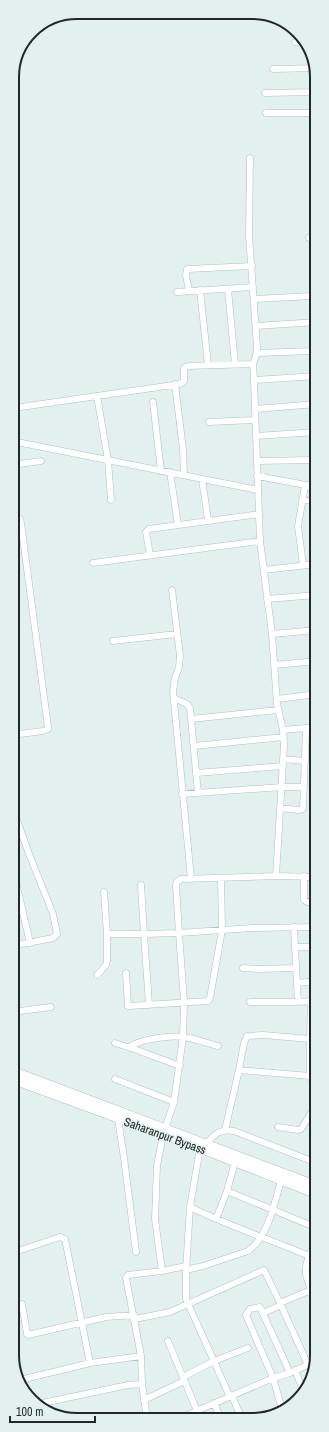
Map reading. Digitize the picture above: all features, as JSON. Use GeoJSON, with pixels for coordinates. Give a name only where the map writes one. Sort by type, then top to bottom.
{"type":"FeatureCollection","features":[{"type":"Feature","properties":{"kind":"main road"},"geometry":{"type":"LineString","coordinates":[[19,1074],[164,1132]]}},
{"type":"Feature","properties":{"kind":"main road","name":"Saharanpur Bypass"},"geometry":{"type":"LineString","coordinates":[[19,1082],[118,1119],[164,1132],[203,1146],[235,1162],[310,1191]]}},
{"type":"Feature","properties":{"kind":"main road"},"geometry":{"type":"LineString","coordinates":[[203,1146],[310,1184]]}},
{"type":"Feature","properties":{"kind":"street"},"geometry":{"type":"LineString","coordinates":[[273,69],[310,68]]}},
{"type":"Feature","properties":{"kind":"street"},"geometry":{"type":"LineString","coordinates":[[265,93],[310,92]]}},
{"type":"Feature","properties":{"kind":"street"},"geometry":{"type":"LineString","coordinates":[[266,113],[310,113]]}},
{"type":"Feature","properties":{"kind":"street"},"geometry":{"type":"LineString","coordinates":[[250,158],[249,235],[257,353],[253,364],[260,541],[272,634],[278,710],[283,734],[284,759],[276,876]]}},
{"type":"Feature","properties":{"kind":"street"},"geometry":{"type":"LineString","coordinates":[[189,291],[186,275],[187,270],[252,266]]}},
{"type":"Feature","properties":{"kind":"street"},"geometry":{"type":"LineString","coordinates":[[177,292],[253,287]]}},
{"type":"Feature","properties":{"kind":"street"},"geometry":{"type":"LineString","coordinates":[[228,289],[235,364]]}},
{"type":"Feature","properties":{"kind":"street"},"geometry":{"type":"LineString","coordinates":[[200,290],[208,365]]}},
{"type":"Feature","properties":{"kind":"street"},"geometry":{"type":"LineString","coordinates":[[254,299],[310,296]]}},
{"type":"Feature","properties":{"kind":"street"},"geometry":{"type":"LineString","coordinates":[[256,326],[310,322]]}},
{"type":"Feature","properties":{"kind":"street"},"geometry":{"type":"LineString","coordinates":[[257,353],[310,351]]}},
{"type":"Feature","properties":{"kind":"street"},"geometry":{"type":"LineString","coordinates":[[19,406],[183,383],[185,367],[253,364]]}},
{"type":"Feature","properties":{"kind":"street"},"geometry":{"type":"LineString","coordinates":[[254,380],[310,376]]}},
{"type":"Feature","properties":{"kind":"street"},"geometry":{"type":"LineString","coordinates":[[175,384],[183,450],[184,475]]}},
{"type":"Feature","properties":{"kind":"street"},"geometry":{"type":"LineString","coordinates":[[97,396],[108,460],[111,500]]}},
{"type":"Feature","properties":{"kind":"street"},"geometry":{"type":"LineString","coordinates":[[153,402],[161,471]]}},
{"type":"Feature","properties":{"kind":"street"},"geometry":{"type":"LineString","coordinates":[[255,409],[310,405]]}},
{"type":"Feature","properties":{"kind":"street"},"geometry":{"type":"LineString","coordinates":[[209,422],[255,420]]}},
{"type":"Feature","properties":{"kind":"street"},"geometry":{"type":"LineString","coordinates":[[256,436],[310,432]]}},
{"type":"Feature","properties":{"kind":"street"},"geometry":{"type":"LineString","coordinates":[[19,442],[258,490]]}},
{"type":"Feature","properties":{"kind":"street"},"geometry":{"type":"LineString","coordinates":[[257,460],[310,460]]}},
{"type":"Feature","properties":{"kind":"street"},"geometry":{"type":"LineString","coordinates":[[19,464],[41,461]]}},
{"type":"Feature","properties":{"kind":"street"},"geometry":{"type":"LineString","coordinates":[[170,472],[178,525]]}},
{"type":"Feature","properties":{"kind":"street"},"geometry":{"type":"LineString","coordinates":[[257,476],[310,486]]}},
{"type":"Feature","properties":{"kind":"street"},"geometry":{"type":"LineString","coordinates":[[202,479],[208,520]]}},
{"type":"Feature","properties":{"kind":"street"},"geometry":{"type":"LineString","coordinates":[[303,565],[298,526],[304,486]]}},
{"type":"Feature","properties":{"kind":"street"},"geometry":{"type":"LineString","coordinates":[[302,500],[310,501]]}},
{"type":"Feature","properties":{"kind":"street"},"geometry":{"type":"LineString","coordinates":[[150,555],[147,530],[208,520],[259,514]]}},
{"type":"Feature","properties":{"kind":"street"},"geometry":{"type":"LineString","coordinates":[[19,518],[21,523],[48,729],[19,734]]}},
{"type":"Feature","properties":{"kind":"street"},"geometry":{"type":"LineString","coordinates":[[93,563],[260,541]]}},
{"type":"Feature","properties":{"kind":"street"},"geometry":{"type":"LineString","coordinates":[[264,570],[310,564]]}},
{"type":"Feature","properties":{"kind":"street"},"geometry":{"type":"LineString","coordinates":[[172,590],[179,663],[173,687],[191,879]]}},
{"type":"Feature","properties":{"kind":"street"},"geometry":{"type":"LineString","coordinates":[[268,600],[310,596]]}},
{"type":"Feature","properties":{"kind":"street"},"geometry":{"type":"LineString","coordinates":[[272,634],[310,631]]}},
{"type":"Feature","properties":{"kind":"street"},"geometry":{"type":"LineString","coordinates":[[113,641],[177,634]]}},
{"type":"Feature","properties":{"kind":"street"},"geometry":{"type":"LineString","coordinates":[[274,665],[310,662]]}},
{"type":"Feature","properties":{"kind":"street"},"geometry":{"type":"LineString","coordinates":[[277,699],[310,695]]}},
{"type":"Feature","properties":{"kind":"street"},"geometry":{"type":"LineString","coordinates":[[174,698],[189,706],[198,793]]}},
{"type":"Feature","properties":{"kind":"street"},"geometry":{"type":"LineString","coordinates":[[191,719],[278,710]]}},
{"type":"Feature","properties":{"kind":"street"},"geometry":{"type":"LineString","coordinates":[[280,808],[303,809],[306,728]]}},
{"type":"Feature","properties":{"kind":"street"},"geometry":{"type":"LineString","coordinates":[[194,746],[283,734],[310,728]]}},
{"type":"Feature","properties":{"kind":"street"},"geometry":{"type":"LineString","coordinates":[[284,759],[305,761]]}},
{"type":"Feature","properties":{"kind":"street"},"geometry":{"type":"LineString","coordinates":[[196,772],[283,766]]}},
{"type":"Feature","properties":{"kind":"street"},"geometry":{"type":"LineString","coordinates":[[182,794],[282,787],[304,787]]}},
{"type":"Feature","properties":{"kind":"street"},"geometry":{"type":"LineString","coordinates":[[19,826],[56,925],[55,937],[19,945]]}},
{"type":"Feature","properties":{"kind":"street"},"geometry":{"type":"LineString","coordinates":[[304,876],[304,900],[310,901]]}},
{"type":"Feature","properties":{"kind":"street"},"geometry":{"type":"LineString","coordinates":[[162,1271],[155,1219],[157,1166],[164,1132],[174,1102],[183,1037],[184,1002],[177,883],[181,879],[310,876]]}},
{"type":"Feature","properties":{"kind":"street"},"geometry":{"type":"LineString","coordinates":[[126,974],[128,1006],[130,1007],[184,1002],[205,1002],[210,999],[222,930],[221,878]]}},
{"type":"Feature","properties":{"kind":"street"},"geometry":{"type":"LineString","coordinates":[[141,885],[149,1005]]}},
{"type":"Feature","properties":{"kind":"street"},"geometry":{"type":"LineString","coordinates":[[97,975],[107,962],[104,892]]}},
{"type":"Feature","properties":{"kind":"street"},"geometry":{"type":"LineString","coordinates":[[19,895],[30,943]]}},
{"type":"Feature","properties":{"kind":"street"},"geometry":{"type":"LineString","coordinates":[[294,927],[298,1002]]}},
{"type":"Feature","properties":{"kind":"street"},"geometry":{"type":"LineString","coordinates":[[107,934],[179,933],[310,927]]}},
{"type":"Feature","properties":{"kind":"street"},"geometry":{"type":"LineString","coordinates":[[295,947],[310,947]]}},
{"type":"Feature","properties":{"kind":"street"},"geometry":{"type":"LineString","coordinates":[[243,968],[296,968]]}},
{"type":"Feature","properties":{"kind":"street"},"geometry":{"type":"LineString","coordinates":[[297,983],[310,982]]}},
{"type":"Feature","properties":{"kind":"street"},"geometry":{"type":"LineString","coordinates":[[250,1002],[310,1001]]}},
{"type":"Feature","properties":{"kind":"street"},"geometry":{"type":"LineString","coordinates":[[19,1011],[51,1007]]}},
{"type":"Feature","properties":{"kind":"street"},"geometry":{"type":"LineString","coordinates":[[224,1130],[244,1043],[247,1036],[263,1035],[310,1039],[310,1076],[239,1070]]}},
{"type":"Feature","properties":{"kind":"street"},"geometry":{"type":"LineString","coordinates":[[129,1047],[139,1042],[163,1037],[183,1037],[218,1046]]}},
{"type":"Feature","properties":{"kind":"street"},"geometry":{"type":"LineString","coordinates":[[115,1043],[180,1066]]}},
{"type":"Feature","properties":{"kind":"street"},"geometry":{"type":"LineString","coordinates":[[115,1079],[174,1102]]}},
{"type":"Feature","properties":{"kind":"street"},"geometry":{"type":"LineString","coordinates":[[278,1127],[299,1130],[303,1127],[310,1116]]}},
{"type":"Feature","properties":{"kind":"street"},"geometry":{"type":"LineString","coordinates":[[118,1119],[136,1252]]}},
{"type":"Feature","properties":{"kind":"street"},"geometry":{"type":"LineString","coordinates":[[239,1413],[186,1299],[186,1268],[190,1207],[203,1146],[215,1134],[224,1130],[251,1137],[310,1160]]}},
{"type":"Feature","properties":{"kind":"street"},"geometry":{"type":"LineString","coordinates":[[216,1219],[227,1191],[235,1162]]}},
{"type":"Feature","properties":{"kind":"street"},"geometry":{"type":"LineString","coordinates":[[146,1413],[142,1384],[141,1356],[126,1278],[127,1276],[203,1266],[248,1251],[261,1237],[273,1211],[281,1180]]}},
{"type":"Feature","properties":{"kind":"street"},"geometry":{"type":"LineString","coordinates":[[227,1191],[310,1225]]}},
{"type":"Feature","properties":{"kind":"street"},"geometry":{"type":"LineString","coordinates":[[190,1207],[309,1256],[305,1266],[305,1273],[310,1287]]}},
{"type":"Feature","properties":{"kind":"street"},"geometry":{"type":"LineString","coordinates":[[19,1250],[60,1237],[64,1239],[90,1363]]}},
{"type":"Feature","properties":{"kind":"street"},"geometry":{"type":"LineString","coordinates":[[22,1304],[28,1335],[82,1324],[106,1317],[134,1317],[170,1312],[264,1270],[308,1365],[293,1372],[273,1378],[193,1413]]}},
{"type":"Feature","properties":{"kind":"street"},"geometry":{"type":"LineString","coordinates":[[263,1313],[310,1290]]}},
{"type":"Feature","properties":{"kind":"street"},"geometry":{"type":"LineString","coordinates":[[281,1405],[273,1378],[246,1315],[250,1309],[259,1307],[263,1313],[301,1386]]}},
{"type":"Feature","properties":{"kind":"street"},"geometry":{"type":"LineString","coordinates":[[168,1341],[197,1411]]}},
{"type":"Feature","properties":{"kind":"street"},"geometry":{"type":"LineString","coordinates":[[144,1400],[214,1361],[248,1348]]}},
{"type":"Feature","properties":{"kind":"street"},"geometry":{"type":"LineString","coordinates":[[24,1379],[90,1363],[141,1356]]}},
{"type":"Feature","properties":{"kind":"street"},"geometry":{"type":"LineString","coordinates":[[44,1403],[128,1385],[142,1384]]}},
{"type":"Feature","properties":{"kind":"street"},"geometry":{"type":"LineString","coordinates":[[214,1403],[218,1413]]}}]}
